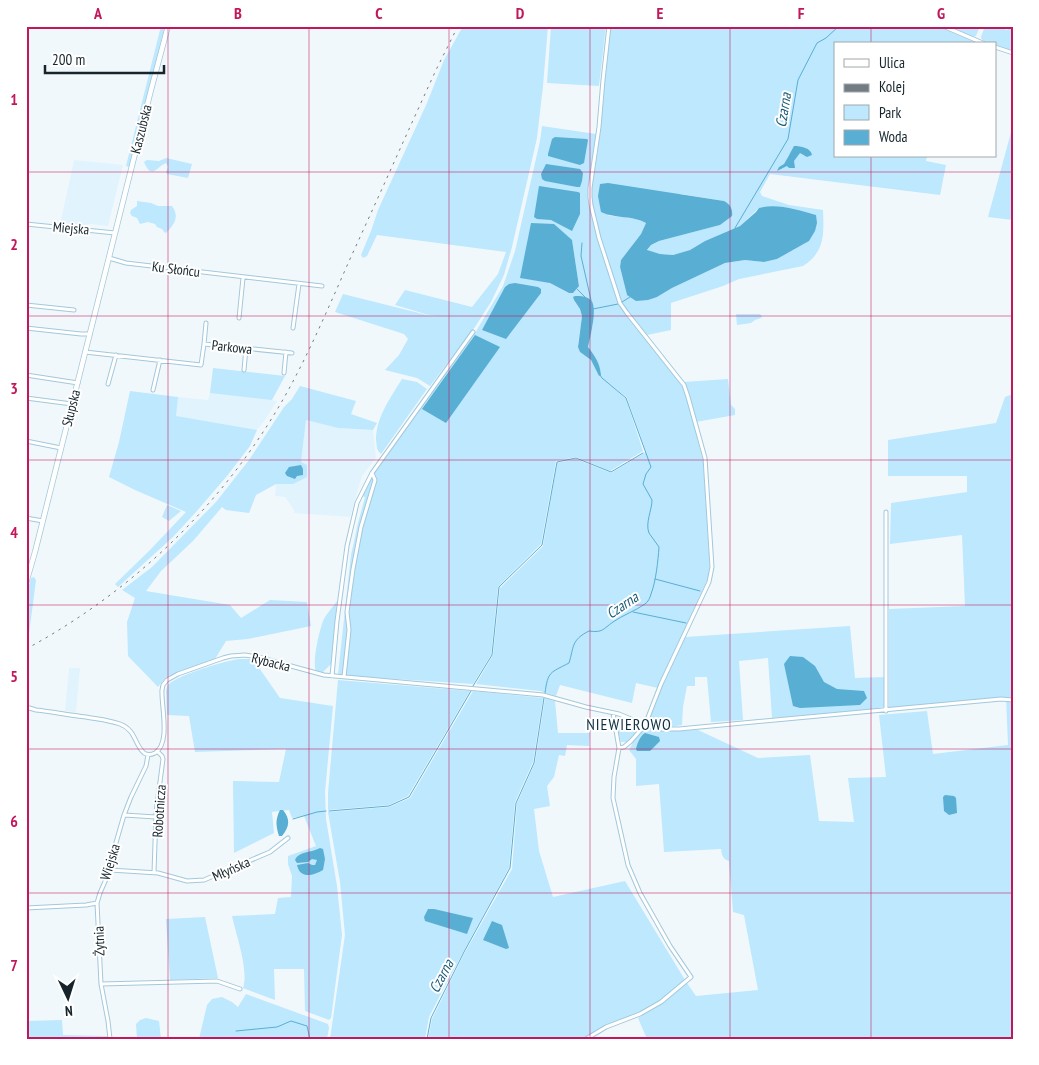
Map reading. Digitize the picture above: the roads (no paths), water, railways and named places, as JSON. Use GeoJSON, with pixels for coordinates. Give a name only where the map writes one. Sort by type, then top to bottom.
{"type":"FeatureCollection","features":[{"type":"Feature","properties":{"kind":"main road","name":"Kaszubska"},"geometry":{"type":"LineString","coordinates":[[115,233],[168,26]]}},
{"type":"Feature","properties":{"kind":"main road","name":"Słupska"},"geometry":{"type":"LineString","coordinates":[[26,583],[115,233]]}},
{"type":"Feature","properties":{"kind":"street"},"geometry":{"type":"LineString","coordinates":[[608,26],[599,127],[590,188],[591,205],[599,238],[620,303],[684,385],[705,458],[712,567],[709,582],[661,684],[645,725],[624,747],[618,748]]}},
{"type":"Feature","properties":{"kind":"street"},"geometry":{"type":"LineString","coordinates":[[943,26],[981,42]]}},
{"type":"Feature","properties":{"kind":"street"},"geometry":{"type":"LineString","coordinates":[[996,48],[1013,54]]}},
{"type":"Feature","properties":{"kind":"street","name":"Miejska"},"geometry":{"type":"LineString","coordinates":[[26,224],[115,233]]}},
{"type":"Feature","properties":{"kind":"street","name":"Ku Słońcu"},"geometry":{"type":"LineString","coordinates":[[109,258],[126,263],[322,286]]}},
{"type":"Feature","properties":{"kind":"street"},"geometry":{"type":"LineString","coordinates":[[239,318],[244,278]]}},
{"type":"Feature","properties":{"kind":"street"},"geometry":{"type":"LineString","coordinates":[[293,328],[299,284]]}},
{"type":"Feature","properties":{"kind":"street"},"geometry":{"type":"LineString","coordinates":[[26,305],[74,310]]}},
{"type":"Feature","properties":{"kind":"street"},"geometry":{"type":"LineString","coordinates":[[204,344],[206,323]]}},
{"type":"Feature","properties":{"kind":"street"},"geometry":{"type":"LineString","coordinates":[[26,328],[90,334]]}},
{"type":"Feature","properties":{"kind":"street"},"geometry":{"type":"LineString","coordinates":[[332,676],[347,546],[357,503],[372,473],[473,332]]}},
{"type":"Feature","properties":{"kind":"street","name":"Parkowa"},"geometry":{"type":"LineString","coordinates":[[85,352],[201,364],[204,344],[292,353]]}},
{"type":"Feature","properties":{"kind":"street"},"geometry":{"type":"LineString","coordinates":[[244,370],[246,348]]}},
{"type":"Feature","properties":{"kind":"street"},"geometry":{"type":"LineString","coordinates":[[284,374],[286,352]]}},
{"type":"Feature","properties":{"kind":"street"},"geometry":{"type":"LineString","coordinates":[[108,384],[116,355]]}},
{"type":"Feature","properties":{"kind":"street"},"geometry":{"type":"LineString","coordinates":[[153,390],[160,360]]}},
{"type":"Feature","properties":{"kind":"street"},"geometry":{"type":"LineString","coordinates":[[26,375],[78,383]]}},
{"type":"Feature","properties":{"kind":"street"},"geometry":{"type":"LineString","coordinates":[[26,398],[72,404]]}},
{"type":"Feature","properties":{"kind":"street"},"geometry":{"type":"LineString","coordinates":[[26,441],[61,448]]}},
{"type":"Feature","properties":{"kind":"street"},"geometry":{"type":"LineString","coordinates":[[344,677],[349,630],[347,612],[361,527],[374,480],[372,473]]}},
{"type":"Feature","properties":{"kind":"street"},"geometry":{"type":"LineString","coordinates":[[886,512],[886,711]]}},
{"type":"Feature","properties":{"kind":"street"},"geometry":{"type":"LineString","coordinates":[[26,518],[43,521]]}},
{"type":"Feature","properties":{"kind":"street","name":"Rybacka"},"geometry":{"type":"LineString","coordinates":[[157,751],[162,744],[164,732],[161,695],[162,688],[167,680],[223,658],[245,655],[317,674],[543,695],[586,708],[613,712],[645,725],[662,729],[886,711],[1001,699],[1013,700]]}},
{"type":"Feature","properties":{"kind":"street"},"geometry":{"type":"LineString","coordinates":[[26,707],[121,724],[130,730],[143,752],[148,755],[157,751]]}},
{"type":"Feature","properties":{"kind":"street"},"geometry":{"type":"LineString","coordinates":[[586,1039],[591,1038],[606,1027],[640,1014],[661,1002],[691,977],[660,930],[640,893],[628,865],[612,798],[618,748],[613,712]]}},
{"type":"Feature","properties":{"kind":"street","name":"Robotnicza"},"geometry":{"type":"LineString","coordinates":[[154,872],[156,817],[163,759],[157,751]]}},
{"type":"Feature","properties":{"kind":"street","name":"Wiejska"},"geometry":{"type":"LineString","coordinates":[[97,903],[110,870],[124,815],[146,766],[148,755]]}},
{"type":"Feature","properties":{"kind":"street"},"geometry":{"type":"LineString","coordinates":[[124,815],[156,817]]}},
{"type":"Feature","properties":{"kind":"street","name":"Młyńska"},"geometry":{"type":"LineString","coordinates":[[110,870],[154,872],[179,880],[204,880],[270,852],[288,838]]}},
{"type":"Feature","properties":{"kind":"street"},"geometry":{"type":"LineString","coordinates":[[26,908],[97,903]]}},
{"type":"Feature","properties":{"kind":"street","name":"Żytnia"},"geometry":{"type":"LineString","coordinates":[[97,903],[101,984],[110,1039]]}},
{"type":"Feature","properties":{"kind":"street"},"geometry":{"type":"LineString","coordinates":[[101,984],[217,981],[240,989]]}},
{"type":"Feature","properties":{"kind":"water"},"geometry":{"type":"Polygon","coordinates":[[[555,137],[587,139],[584,163],[580,165],[548,156],[552,139],[555,137]]]}},
{"type":"Feature","properties":{"kind":"water"},"geometry":{"type":"Polygon","coordinates":[[[794,146],[808,149],[812,155],[807,157],[800,153],[794,161],[795,168],[787,166],[777,171],[785,163],[794,146]]]}},
{"type":"Feature","properties":{"kind":"water"},"geometry":{"type":"Polygon","coordinates":[[[546,164],[580,169],[583,173],[580,187],[542,179],[541,174],[546,164]]]}},
{"type":"Feature","properties":{"kind":"water"},"geometry":{"type":"Polygon","coordinates":[[[608,183],[724,201],[729,205],[732,216],[720,225],[659,241],[651,245],[647,250],[660,254],[673,255],[690,250],[705,241],[740,226],[759,208],[773,206],[802,211],[816,215],[817,223],[809,241],[777,259],[764,262],[745,260],[725,263],[657,297],[636,301],[627,295],[620,267],[621,260],[641,234],[646,223],[601,212],[598,196],[600,184],[608,183]]]}},
{"type":"Feature","properties":{"kind":"water"},"geometry":{"type":"Polygon","coordinates":[[[539,186],[580,193],[580,214],[572,231],[551,220],[534,217],[539,186]]]}},
{"type":"Feature","properties":{"kind":"water"},"geometry":{"type":"Polygon","coordinates":[[[531,223],[554,224],[572,240],[579,286],[573,293],[569,293],[550,283],[520,278],[531,223]]]}},
{"type":"Feature","properties":{"kind":"water"},"geometry":{"type":"Polygon","coordinates":[[[515,283],[538,287],[541,289],[541,293],[506,339],[482,330],[505,287],[515,283]]]}},
{"type":"Feature","properties":{"kind":"water"},"geometry":{"type":"Polygon","coordinates":[[[573,297],[587,298],[593,304],[593,323],[588,347],[598,363],[601,375],[599,376],[591,360],[580,352],[578,347],[582,316],[574,300],[573,297]]]}},
{"type":"Feature","properties":{"kind":"water"},"geometry":{"type":"Polygon","coordinates":[[[475,335],[500,347],[446,423],[422,409],[475,335]]]}},
{"type":"Feature","properties":{"kind":"water"},"geometry":{"type":"Polygon","coordinates":[[[301,465],[303,475],[297,476],[295,479],[287,476],[285,473],[289,467],[301,465]]]}},
{"type":"Feature","properties":{"kind":"water"},"geometry":{"type":"Polygon","coordinates":[[[790,656],[803,657],[815,666],[824,682],[837,689],[864,691],[867,698],[860,705],[800,708],[793,706],[784,664],[790,656]]]}},
{"type":"Feature","properties":{"kind":"water"},"geometry":{"type":"Polygon","coordinates":[[[645,733],[659,737],[660,741],[650,751],[637,751],[638,743],[645,733]]]}},
{"type":"Feature","properties":{"kind":"water"},"geometry":{"type":"Polygon","coordinates":[[[945,795],[956,798],[957,813],[949,815],[944,811],[943,797],[945,795]]]}},
{"type":"Feature","properties":{"kind":"water"},"geometry":{"type":"Polygon","coordinates":[[[280,810],[283,810],[288,820],[288,826],[282,836],[279,836],[277,826],[277,817],[280,810]]]}},
{"type":"Feature","properties":{"kind":"water"},"geometry":{"type":"Polygon","coordinates":[[[320,848],[323,849],[325,859],[323,870],[311,875],[301,873],[297,865],[308,863],[315,865],[317,860],[312,859],[308,862],[297,863],[295,860],[297,857],[320,848]]]}},
{"type":"Feature","properties":{"kind":"water"},"geometry":{"type":"Polygon","coordinates":[[[428,909],[473,918],[467,934],[425,921],[424,917],[428,909]]]}},
{"type":"Feature","properties":{"kind":"water"},"geometry":{"type":"Polygon","coordinates":[[[492,921],[502,925],[509,948],[506,949],[483,940],[492,921]]]}},
{"type":"Feature","properties":{"kind":"waterway","name":"Czarna"},"geometry":{"type":"LineString","coordinates":[[735,228],[788,139],[798,80],[817,43],[826,38],[839,26]]}},
{"type":"Feature","properties":{"kind":"waterway","name":"Czarna"},"geometry":{"type":"LineString","coordinates":[[844,26],[858,26]]}},
{"type":"Feature","properties":{"kind":"waterway","name":"Czarna"},"geometry":{"type":"LineString","coordinates":[[582,243],[581,256],[591,300]]}},
{"type":"Feature","properties":{"kind":"waterway"},"geometry":{"type":"LineString","coordinates":[[577,289],[585,297]]}},
{"type":"Feature","properties":{"kind":"waterway","name":"Czarna"},"geometry":{"type":"LineString","coordinates":[[622,302],[630,297]]}},
{"type":"Feature","properties":{"kind":"waterway","name":"Czarna"},"geometry":{"type":"LineString","coordinates":[[593,309],[618,304]]}},
{"type":"Feature","properties":{"kind":"waterway","name":"Czarna"},"geometry":{"type":"LineString","coordinates":[[545,693],[549,676],[569,663],[574,644],[583,634],[589,631],[602,630],[637,609],[648,601],[653,589],[659,547],[649,533],[648,521],[652,500],[643,484],[646,474],[651,467],[626,398],[600,375]]}},
{"type":"Feature","properties":{"kind":"waterway"},"geometry":{"type":"LineString","coordinates":[[473,686],[492,655],[499,587],[542,545],[557,462],[576,458],[611,472],[643,453]]}},
{"type":"Feature","properties":{"kind":"waterway"},"geometry":{"type":"LineString","coordinates":[[655,579],[700,591]]}},
{"type":"Feature","properties":{"kind":"waterway"},"geometry":{"type":"LineString","coordinates":[[633,612],[686,623]]}},
{"type":"Feature","properties":{"kind":"waterway"},"geometry":{"type":"LineString","coordinates":[[329,811],[389,806],[409,797],[471,691]]}},
{"type":"Feature","properties":{"kind":"waterway","name":"Czarna"},"geometry":{"type":"LineString","coordinates":[[427,1039],[431,1018],[464,952],[510,868],[516,803],[534,763],[544,698]]}},
{"type":"Feature","properties":{"kind":"waterway"},"geometry":{"type":"LineString","coordinates":[[293,819],[326,811]]}},
{"type":"Feature","properties":{"kind":"waterway"},"geometry":{"type":"LineString","coordinates":[[236,1031],[277,1027],[291,1021],[307,1026],[310,1039]]}},
{"type":"Feature","properties":{"kind":"railway"},"geometry":{"type":"LineString","coordinates":[[26,649],[63,628],[98,604],[164,550],[194,519],[248,454],[272,418],[304,360],[436,70],[458,26]]}},
{"type":"Feature","properties":{"kind":"district","name":"NIEWIEROWO"},"geometry":{"type":"Point","coordinates":[629,724]}}]}
